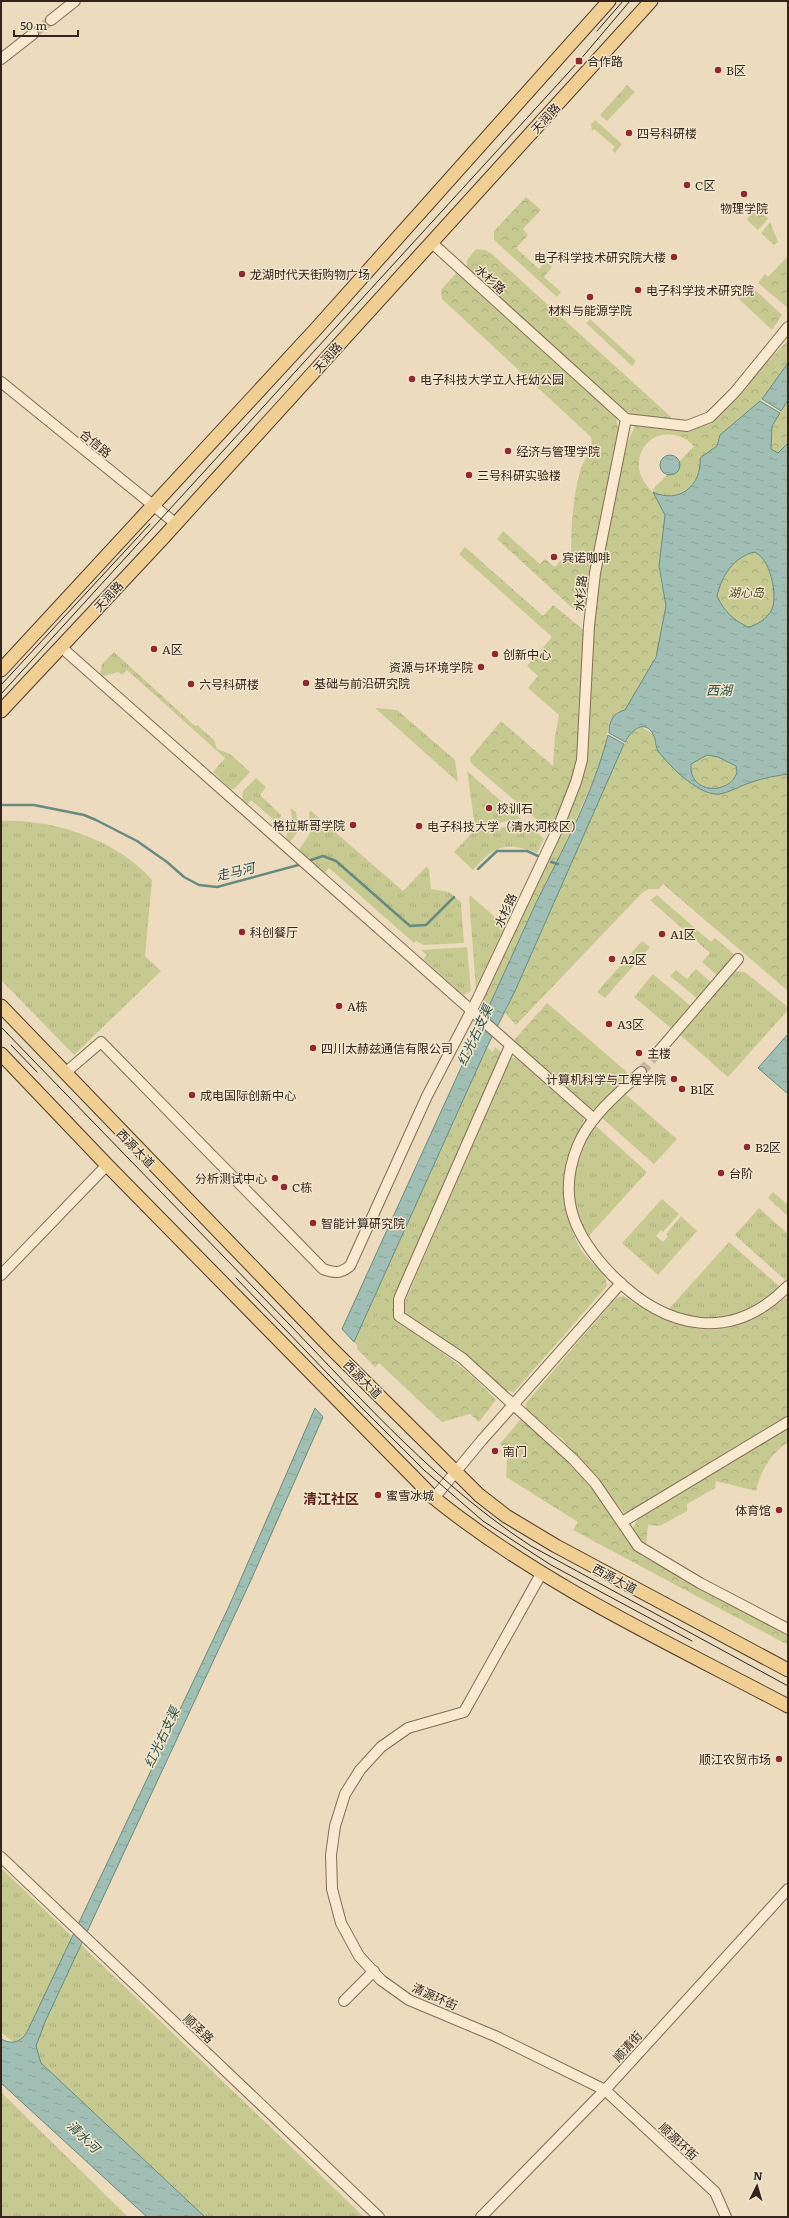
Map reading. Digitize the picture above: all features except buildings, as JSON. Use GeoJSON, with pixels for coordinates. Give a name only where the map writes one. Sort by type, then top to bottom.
{"type":"FeatureCollection","features":[{"type":"Feature","properties":{"kind":"main road"},"geometry":{"type":"LineString","coordinates":[[1,670],[316,329],[609,1]]}},
{"type":"Feature","properties":{"kind":"main road","name":"天润路"},"geometry":{"type":"LineString","coordinates":[[1,711],[175,523],[651,1]]}},
{"type":"Feature","properties":{"kind":"main road","name":"西源大道"},"geometry":{"type":"LineString","coordinates":[[1,1006],[331,1348],[479,1495],[501,1512],[556,1546],[788,1670]]}},
{"type":"Feature","properties":{"kind":"main road"},"geometry":{"type":"LineString","coordinates":[[1,1054],[107,1165],[434,1498],[495,1545],[541,1574],[788,1706]]}},
{"type":"Feature","properties":{"kind":"street"},"geometry":{"type":"LineString","coordinates":[[52,20],[75,1]]}},
{"type":"Feature","properties":{"kind":"street"},"geometry":{"type":"LineString","coordinates":[[1,59],[33,34]]}},
{"type":"Feature","properties":{"kind":"street","name":"水杉路"},"geometry":{"type":"LineString","coordinates":[[65,1074],[101,1042],[323,1269],[338,1273],[350,1266],[427,1096],[471,1011],[558,828],[580,772],[595,573],[626,419],[431,242]]}},
{"type":"Feature","properties":{"kind":"street"},"geometry":{"type":"LineString","coordinates":[[626,419],[687,426],[710,417],[735,392],[788,327]]}},
{"type":"Feature","properties":{"kind":"street","name":"合信路"},"geometry":{"type":"LineString","coordinates":[[1,382],[175,523]]}},
{"type":"Feature","properties":{"kind":"street"},"geometry":{"type":"LineString","coordinates":[[61,647],[594,1120]]}},
{"type":"Feature","properties":{"kind":"street"},"geometry":{"type":"LineString","coordinates":[[659,1051],[738,959]]}},
{"type":"Feature","properties":{"kind":"street"},"geometry":{"type":"LineString","coordinates":[[510,1046],[405,1285],[398,1307],[399,1316],[462,1358],[573,1459],[595,1483],[638,1546],[652,1556],[788,1629]]}},
{"type":"Feature","properties":{"kind":"street"},"geometry":{"type":"LineString","coordinates":[[641,1072],[594,1120],[584,1133],[574,1155],[569,1183],[569,1197],[575,1222],[587,1247],[621,1283],[660,1312],[673,1317],[704,1323],[721,1323],[751,1315],[773,1301],[788,1288]]}},
{"type":"Feature","properties":{"kind":"street"},"geometry":{"type":"LineString","coordinates":[[1,1275],[107,1165]]}},
{"type":"Feature","properties":{"kind":"street"},"geometry":{"type":"LineString","coordinates":[[434,1498],[514,1404],[621,1283]]}},
{"type":"Feature","properties":{"kind":"street"},"geometry":{"type":"LineString","coordinates":[[622,1522],[788,1422]]}},
{"type":"Feature","properties":{"kind":"street","name":"清源环街"},"geometry":{"type":"LineString","coordinates":[[541,1574],[464,1712],[408,1728],[381,1747],[360,1770],[345,1794],[335,1826],[332,1848],[332,1889],[341,1923],[359,1956],[382,1980],[409,2000],[495,2036],[605,2090]]}},
{"type":"Feature","properties":{"kind":"street","name":"顺泽路"},"geometry":{"type":"LineString","coordinates":[[1,1857],[379,2217]]}},
{"type":"Feature","properties":{"kind":"street","name":"顺清街"},"geometry":{"type":"LineString","coordinates":[[481,2217],[605,2090],[788,1889]]}},
{"type":"Feature","properties":{"kind":"street"},"geometry":{"type":"LineString","coordinates":[[344,2001],[374,1972]]}},
{"type":"Feature","properties":{"kind":"street","name":"顺源环街"},"geometry":{"type":"LineString","coordinates":[[605,2090],[715,2192],[726,2217]]}},
{"type":"Feature","properties":{"kind":"green space"},"geometry":{"type":"Polygon","coordinates":[[[627,85],[635,92],[607,121],[600,115],[627,85]]]}},
{"type":"Feature","properties":{"kind":"green space"},"geometry":{"type":"Polygon","coordinates":[[[595,120],[622,144],[615,153],[612,150],[615,147],[594,129],[592,131],[591,124],[595,120]]]}},
{"type":"Feature","properties":{"kind":"green space"},"geometry":{"type":"Polygon","coordinates":[[[526,197],[541,210],[523,229],[528,235],[516,248],[539,269],[546,261],[552,267],[544,277],[561,292],[557,297],[494,240],[494,231],[526,197]]]}},
{"type":"Feature","properties":{"kind":"green space"},"geometry":{"type":"Polygon","coordinates":[[[751,212],[766,216],[768,219],[758,230],[747,220],[751,212]]]}},
{"type":"Feature","properties":{"kind":"green space"},"geometry":{"type":"Polygon","coordinates":[[[770,222],[778,242],[774,245],[761,233],[770,222]]]}},
{"type":"Feature","properties":{"kind":"green space"},"geometry":{"type":"Polygon","coordinates":[[[476,249],[485,250],[492,254],[671,417],[671,420],[631,414],[621,408],[467,268],[467,260],[476,249]]]}},
{"type":"Feature","properties":{"kind":"green space"},"geometry":{"type":"Polygon","coordinates":[[[787,257],[788,308],[758,283],[765,274],[768,277],[787,257]]]}},
{"type":"Feature","properties":{"kind":"green space"},"geometry":{"type":"Polygon","coordinates":[[[458,271],[616,418],[619,433],[612,458],[587,604],[586,608],[580,612],[570,606],[497,539],[503,531],[540,564],[545,559],[555,567],[566,554],[571,559],[575,494],[581,468],[591,446],[591,437],[442,299],[441,290],[458,271]]]}},
{"type":"Feature","properties":{"kind":"green space"},"geometry":{"type":"Polygon","coordinates":[[[749,284],[782,315],[772,330],[737,297],[749,284]]]}},
{"type":"Feature","properties":{"kind":"green space"},"geometry":{"type":"Polygon","coordinates":[[[590,319],[636,361],[632,366],[586,323],[590,319]]]}},
{"type":"Feature","properties":{"kind":"green space"},"geometry":{"type":"Polygon","coordinates":[[[788,340],[788,364],[762,399],[720,435],[717,446],[700,458],[695,447],[687,440],[677,436],[666,435],[657,437],[648,442],[642,451],[639,471],[646,484],[660,502],[665,516],[665,528],[659,569],[666,606],[659,646],[649,670],[625,710],[618,712],[610,721],[601,763],[561,853],[536,903],[488,1008],[481,1002],[574,801],[585,770],[594,607],[622,455],[635,426],[647,424],[689,430],[711,423],[788,340]]]}},
{"type":"Feature","properties":{"kind":"green space"},"geometry":{"type":"Polygon","coordinates":[[[788,400],[788,443],[778,453],[771,449],[772,426],[788,400]]]}},
{"type":"Feature","properties":{"kind":"green space"},"geometry":{"type":"Polygon","coordinates":[[[694,446],[699,457],[700,467],[697,477],[691,486],[683,492],[674,495],[663,495],[652,490],[667,475],[671,475],[679,462],[694,446]]]}},
{"type":"Feature","properties":{"kind":"green space"},"geometry":{"type":"Polygon","coordinates":[[[465,547],[543,616],[553,605],[585,631],[577,763],[571,785],[553,827],[543,825],[471,763],[470,758],[501,721],[553,766],[555,736],[559,715],[528,688],[538,676],[527,666],[552,637],[459,554],[465,547]]]}},
{"type":"Feature","properties":{"kind":"green space","name":"湖心岛"},"geometry":{"type":"Polygon","coordinates":[[[754,552],[760,555],[769,569],[774,586],[774,603],[772,609],[765,618],[748,627],[730,614],[717,596],[725,574],[734,563],[740,558],[754,552]]]}},
{"type":"Feature","properties":{"kind":"green space"},"geometry":{"type":"Polygon","coordinates":[[[114,652],[196,727],[197,725],[214,740],[217,749],[230,754],[250,772],[234,789],[230,789],[213,772],[225,758],[127,670],[122,675],[118,672],[104,676],[100,675],[102,664],[114,652]]]}},
{"type":"Feature","properties":{"kind":"green space"},"geometry":{"type":"Polygon","coordinates":[[[375,708],[397,710],[455,760],[458,782],[375,708]]]}},
{"type":"Feature","properties":{"kind":"green space"},"geometry":{"type":"Polygon","coordinates":[[[642,727],[653,734],[656,748],[660,753],[696,787],[721,794],[754,781],[788,774],[788,991],[663,884],[659,889],[649,889],[642,893],[516,1025],[505,1013],[617,759],[630,732],[642,727]]]}},
{"type":"Feature","properties":{"kind":"green space"},"geometry":{"type":"Polygon","coordinates":[[[707,755],[718,757],[736,766],[737,771],[733,779],[719,788],[703,786],[696,782],[692,774],[691,764],[707,755]]]}},
{"type":"Feature","properties":{"kind":"green space"},"geometry":{"type":"Polygon","coordinates":[[[467,771],[521,819],[475,826],[467,771]]]}},
{"type":"Feature","properties":{"kind":"green space"},"geometry":{"type":"Polygon","coordinates":[[[256,778],[266,787],[260,795],[281,815],[280,820],[270,825],[274,820],[251,800],[247,805],[242,800],[243,791],[256,778]]]}},
{"type":"Feature","properties":{"kind":"green space"},"geometry":{"type":"Polygon","coordinates":[[[290,808],[296,812],[299,830],[290,842],[286,839],[287,830],[293,820],[290,808]]]}},
{"type":"Feature","properties":{"kind":"green space"},"geometry":{"type":"Polygon","coordinates":[[[311,811],[403,891],[426,867],[429,869],[431,889],[449,892],[461,902],[464,943],[423,945],[416,941],[414,943],[329,868],[324,873],[299,850],[310,833],[309,813],[311,811]]]}},
{"type":"Feature","properties":{"kind":"green space"},"geometry":{"type":"Polygon","coordinates":[[[1,821],[21,821],[42,824],[63,828],[83,835],[103,843],[121,854],[138,866],[152,880],[145,956],[161,971],[74,1055],[1,980],[1,821]]]}},
{"type":"Feature","properties":{"kind":"green space"},"geometry":{"type":"Polygon","coordinates":[[[528,824],[544,839],[537,853],[517,847],[502,848],[495,850],[488,855],[473,870],[454,852],[474,831],[528,824]]]}},
{"type":"Feature","properties":{"kind":"green space"},"geometry":{"type":"Polygon","coordinates":[[[657,895],[711,942],[715,938],[735,955],[718,976],[702,962],[710,953],[650,900],[657,895]]]}},
{"type":"Feature","properties":{"kind":"green space"},"geometry":{"type":"Polygon","coordinates":[[[471,896],[505,926],[476,990],[469,897],[471,896]]]}},
{"type":"Feature","properties":{"kind":"green space"},"geometry":{"type":"Polygon","coordinates":[[[642,941],[650,947],[605,998],[597,992],[642,941]]]}},
{"type":"Feature","properties":{"kind":"green space"},"geometry":{"type":"Polygon","coordinates":[[[467,947],[471,991],[463,995],[423,959],[427,955],[421,950],[467,947]]]}},
{"type":"Feature","properties":{"kind":"green space"},"geometry":{"type":"Polygon","coordinates":[[[696,969],[712,983],[698,999],[670,976],[676,970],[687,979],[696,969]]]}},
{"type":"Feature","properties":{"kind":"green space"},"geometry":{"type":"Polygon","coordinates":[[[736,971],[745,972],[788,1007],[788,1010],[728,1077],[679,1034],[730,974],[736,971]]]}},
{"type":"Feature","properties":{"kind":"green space"},"geometry":{"type":"Polygon","coordinates":[[[653,974],[692,1007],[673,1030],[634,997],[653,974]]]}},
{"type":"Feature","properties":{"kind":"green space"},"geometry":{"type":"Polygon","coordinates":[[[547,1003],[628,1073],[601,1105],[594,1109],[590,1108],[514,1040],[547,1003]]]}},
{"type":"Feature","properties":{"kind":"green space"},"geometry":{"type":"Polygon","coordinates":[[[487,1047],[493,1052],[366,1341],[357,1349],[357,1345],[354,1342],[487,1047]]]}},
{"type":"Feature","properties":{"kind":"green space"},"geometry":{"type":"Polygon","coordinates":[[[495,1047],[502,1053],[396,1294],[393,1305],[393,1312],[397,1322],[424,1339],[461,1367],[496,1400],[479,1422],[470,1414],[442,1422],[379,1363],[375,1367],[357,1349],[366,1341],[495,1047]]]}},
{"type":"Feature","properties":{"kind":"green space"},"geometry":{"type":"Polygon","coordinates":[[[516,1057],[583,1116],[584,1121],[572,1147],[565,1173],[563,1186],[564,1199],[566,1213],[579,1245],[585,1255],[602,1271],[607,1286],[514,1392],[505,1390],[458,1351],[406,1318],[403,1306],[510,1059],[516,1057]]]}},
{"type":"Feature","properties":{"kind":"green space"},"geometry":{"type":"Polygon","coordinates":[[[624,1093],[677,1139],[654,1164],[602,1118],[624,1093]]]}},
{"type":"Feature","properties":{"kind":"green space"},"geometry":{"type":"Polygon","coordinates":[[[596,1126],[647,1172],[587,1238],[581,1226],[573,1202],[573,1178],[579,1156],[589,1135],[596,1126]]]}},
{"type":"Feature","properties":{"kind":"green space"},"geometry":{"type":"Polygon","coordinates":[[[773,1192],[788,1205],[788,1216],[768,1198],[773,1192]]]}},
{"type":"Feature","properties":{"kind":"green space"},"geometry":{"type":"Polygon","coordinates":[[[662,1199],[679,1214],[663,1232],[661,1230],[656,1236],[663,1242],[668,1236],[666,1234],[681,1216],[697,1231],[658,1275],[622,1243],[662,1199]]]}},
{"type":"Feature","properties":{"kind":"green space"},"geometry":{"type":"Polygon","coordinates":[[[759,1208],[788,1234],[788,1279],[786,1281],[735,1235],[759,1208]]]}},
{"type":"Feature","properties":{"kind":"green space"},"geometry":{"type":"Polygon","coordinates":[[[729,1242],[780,1287],[752,1306],[727,1316],[701,1318],[667,1311],[729,1242]]]}},
{"type":"Feature","properties":{"kind":"green space"},"geometry":{"type":"Polygon","coordinates":[[[623,1296],[648,1311],[676,1323],[705,1329],[720,1329],[735,1326],[762,1313],[788,1297],[788,1417],[630,1513],[624,1513],[588,1467],[562,1439],[528,1411],[525,1404],[616,1298],[623,1296]]]}},
{"type":"Feature","properties":{"kind":"green space"},"geometry":{"type":"Polygon","coordinates":[[[521,1419],[542,1436],[579,1474],[596,1495],[623,1535],[642,1556],[788,1635],[788,1645],[573,1530],[578,1522],[506,1477],[508,1451],[500,1444],[521,1419]]]}},
{"type":"Feature","properties":{"kind":"green space"},"geometry":{"type":"Polygon","coordinates":[[[788,1428],[788,1442],[776,1452],[763,1470],[756,1491],[716,1481],[715,1488],[687,1504],[687,1511],[660,1526],[648,1525],[646,1545],[635,1534],[633,1528],[639,1517],[788,1428]]]}},
{"type":"Feature","properties":{"kind":"green space"},"geometry":{"type":"Polygon","coordinates":[[[1,1868],[364,2217],[205,2217],[41,2063],[2,2033],[1,1868]]]}},
{"type":"Feature","properties":{"kind":"green space"},"geometry":{"type":"Polygon","coordinates":[[[1,2092],[128,2217],[1,2217],[1,2092]]]}},
{"type":"Feature","properties":{"kind":"water"},"geometry":{"type":"Polygon","coordinates":[[[788,363],[788,400],[781,411],[762,399],[788,363]]]}},
{"type":"Feature","properties":{"kind":"water","name":"西湖"},"geometry":{"type":"Polygon","coordinates":[[[760,401],[780,413],[772,426],[771,449],[778,453],[788,443],[788,774],[761,779],[728,792],[714,794],[699,788],[686,780],[676,771],[658,751],[653,734],[646,727],[638,728],[630,734],[625,742],[609,733],[612,718],[617,713],[625,710],[656,657],[666,606],[659,566],[665,515],[653,492],[672,496],[687,490],[697,477],[700,468],[700,458],[717,446],[720,435],[760,401]],[[754,552],[740,558],[734,563],[725,574],[717,596],[730,614],[748,627],[765,618],[772,609],[774,603],[773,586],[768,569],[760,555],[754,552]],[[707,755],[691,764],[692,774],[696,782],[703,786],[719,788],[727,785],[733,780],[737,772],[736,766],[718,757],[707,755]]]}},
{"type":"Feature","properties":{"kind":"water"},"geometry":{"type":"Polygon","coordinates":[[[670,455],[677,458],[680,465],[677,472],[670,475],[663,472],[660,465],[663,458],[670,455]]]}},
{"type":"Feature","properties":{"kind":"water"},"geometry":{"type":"Polygon","coordinates":[[[608,735],[624,744],[515,991],[487,1047],[354,1342],[342,1329],[536,903],[567,842],[586,800],[602,757],[608,735]]]}},
{"type":"Feature","properties":{"kind":"water"},"geometry":{"type":"Polygon","coordinates":[[[788,1034],[788,1094],[758,1068],[788,1034]]]}},
{"type":"Feature","properties":{"kind":"water","name":"清水河"},"geometry":{"type":"Polygon","coordinates":[[[315,1408],[323,1417],[251,1580],[45,2022],[36,2046],[41,2063],[205,2217],[147,2217],[1,2083],[1,2039],[9,2042],[16,2042],[27,2032],[230,1604],[315,1408]]]}},
{"type":"Feature","properties":{"kind":"waterway","name":"走马河"},"geometry":{"type":"LineString","coordinates":[[1,805],[34,805],[84,815],[137,841],[167,862],[184,877],[199,885],[217,887],[302,864]]}},
{"type":"Feature","properties":{"kind":"waterway","name":"走马河"},"geometry":{"type":"LineString","coordinates":[[478,869],[497,851],[527,851],[538,856]]}},
{"type":"Feature","properties":{"kind":"waterway","name":"走马河"},"geometry":{"type":"LineString","coordinates":[[308,861],[323,856],[336,861],[410,926],[426,925],[454,897]]}},
{"type":"Feature","properties":{"kind":"waterway","name":"走马河"},"geometry":{"type":"LineString","coordinates":[[551,862],[558,864]]}},
{"type":"Feature","properties":{"kind":"tunnel"},"geometry":{"type":"LineString","coordinates":[[33,34],[51,20]]}},
{"type":"Feature","properties":{"kind":"tunnel"},"geometry":{"type":"LineString","coordinates":[[641,1072],[659,1051]]}},
{"type":"Feature","properties":{"kind":"tram line"},"geometry":{"type":"LineString","coordinates":[[597,31],[623,1]]}},
{"type":"Feature","properties":{"kind":"tram line"},"geometry":{"type":"LineString","coordinates":[[1,694],[579,61],[630,1]]}},
{"type":"Feature","properties":{"kind":"tram line"},"geometry":{"type":"LineString","coordinates":[[1,685],[150,524]]}},
{"type":"Feature","properties":{"kind":"tram line"},"geometry":{"type":"LineString","coordinates":[[1,1027],[375,1413],[404,1442],[465,1497],[531,1546],[788,1686]]}},
{"type":"Feature","properties":{"kind":"tram line"},"geometry":{"type":"LineString","coordinates":[[11,1045],[37,1072]]}},
{"type":"Feature","properties":{"kind":"tram line"},"geometry":{"type":"LineString","coordinates":[[236,1278],[329,1375],[424,1470],[483,1521],[551,1565],[692,1641]]}},
{"type":"Feature","properties":{"kind":"place","name":"合作路"},"geometry":{"type":"Point","coordinates":[579,61]}},
{"type":"Feature","properties":{"kind":"place","name":"B区"},"geometry":{"type":"Point","coordinates":[718,70]}},
{"type":"Feature","properties":{"kind":"place","name":"四号科研楼"},"geometry":{"type":"Point","coordinates":[629,133]}},
{"type":"Feature","properties":{"kind":"place","name":"C区"},"geometry":{"type":"Point","coordinates":[687,185]}},
{"type":"Feature","properties":{"kind":"place","name":"物理学院"},"geometry":{"type":"Point","coordinates":[744,194]}},
{"type":"Feature","properties":{"kind":"place","name":"电子科学技术研究院大楼"},"geometry":{"type":"Point","coordinates":[674,257]}},
{"type":"Feature","properties":{"kind":"place","name":"龙湖时代天街购物广场"},"geometry":{"type":"Point","coordinates":[242,274]}},
{"type":"Feature","properties":{"kind":"place","name":"电子科学技术研究院"},"geometry":{"type":"Point","coordinates":[638,290]}},
{"type":"Feature","properties":{"kind":"place","name":"材料与能源学院"},"geometry":{"type":"Point","coordinates":[590,297]}},
{"type":"Feature","properties":{"kind":"place","name":"电子科技大学立人托幼公园"},"geometry":{"type":"Point","coordinates":[412,379]}},
{"type":"Feature","properties":{"kind":"place","name":"经济与管理学院"},"geometry":{"type":"Point","coordinates":[508,451]}},
{"type":"Feature","properties":{"kind":"place","name":"三号科研实验楼"},"geometry":{"type":"Point","coordinates":[469,475]}},
{"type":"Feature","properties":{"kind":"place","name":"宾诺咖啡"},"geometry":{"type":"Point","coordinates":[554,557]}},
{"type":"Feature","properties":{"kind":"place","name":"A区"},"geometry":{"type":"Point","coordinates":[154,649]}},
{"type":"Feature","properties":{"kind":"place","name":"创新中心"},"geometry":{"type":"Point","coordinates":[495,654]}},
{"type":"Feature","properties":{"kind":"place","name":"资源与环境学院"},"geometry":{"type":"Point","coordinates":[481,667]}},
{"type":"Feature","properties":{"kind":"place","name":"基础与前沿研究院"},"geometry":{"type":"Point","coordinates":[306,683]}},
{"type":"Feature","properties":{"kind":"place","name":"六号科研楼"},"geometry":{"type":"Point","coordinates":[191,684]}},
{"type":"Feature","properties":{"kind":"place","name":"校训石"},"geometry":{"type":"Point","coordinates":[489,808]}},
{"type":"Feature","properties":{"kind":"place","name":"格拉斯哥学院"},"geometry":{"type":"Point","coordinates":[353,825]}},
{"type":"Feature","properties":{"kind":"place","name":"电子科技大学（清水河校区）"},"geometry":{"type":"Point","coordinates":[419,826]}},
{"type":"Feature","properties":{"kind":"place","name":"科创餐厅"},"geometry":{"type":"Point","coordinates":[242,932]}},
{"type":"Feature","properties":{"kind":"place","name":"A1区"},"geometry":{"type":"Point","coordinates":[662,934]}},
{"type":"Feature","properties":{"kind":"place","name":"A2区"},"geometry":{"type":"Point","coordinates":[612,959]}},
{"type":"Feature","properties":{"kind":"place","name":"A栋"},"geometry":{"type":"Point","coordinates":[339,1006]}},
{"type":"Feature","properties":{"kind":"place","name":"A3区"},"geometry":{"type":"Point","coordinates":[609,1024]}},
{"type":"Feature","properties":{"kind":"place","name":"四川太赫兹通信有限公司"},"geometry":{"type":"Point","coordinates":[313,1048]}},
{"type":"Feature","properties":{"kind":"place","name":"主楼"},"geometry":{"type":"Point","coordinates":[639,1053]}},
{"type":"Feature","properties":{"kind":"place","name":"计算机科学与工程学院"},"geometry":{"type":"Point","coordinates":[674,1079]}},
{"type":"Feature","properties":{"kind":"place","name":"B1区"},"geometry":{"type":"Point","coordinates":[682,1089]}},
{"type":"Feature","properties":{"kind":"place","name":"成电国际创新中心"},"geometry":{"type":"Point","coordinates":[192,1095]}},
{"type":"Feature","properties":{"kind":"place","name":"B2区"},"geometry":{"type":"Point","coordinates":[747,1147]}},
{"type":"Feature","properties":{"kind":"place","name":"台阶"},"geometry":{"type":"Point","coordinates":[721,1173]}},
{"type":"Feature","properties":{"kind":"place","name":"分析测试中心"},"geometry":{"type":"Point","coordinates":[275,1178]}},
{"type":"Feature","properties":{"kind":"place","name":"C栋"},"geometry":{"type":"Point","coordinates":[284,1187]}},
{"type":"Feature","properties":{"kind":"place","name":"智能计算研究院"},"geometry":{"type":"Point","coordinates":[313,1223]}},
{"type":"Feature","properties":{"kind":"place","name":"南门"},"geometry":{"type":"Point","coordinates":[495,1451]}},
{"type":"Feature","properties":{"kind":"place","name":"蜜雪冰城"},"geometry":{"type":"Point","coordinates":[378,1495]}},
{"type":"Feature","properties":{"kind":"place","name":"体育馆"},"geometry":{"type":"Point","coordinates":[779,1510]}},
{"type":"Feature","properties":{"kind":"place","name":"顺江农贸市场"},"geometry":{"type":"Point","coordinates":[779,1759]}},
{"type":"Feature","properties":{"kind":"district","name":"清江社区"},"geometry":{"type":"Point","coordinates":[331,1498]}},
{"type":"Feature","properties":{"kind":"water label","name":"红光右支渠"},"geometry":{"type":"Point","coordinates":[474,1035]}},
{"type":"Feature","properties":{"kind":"water label","name":"红光右支渠"},"geometry":{"type":"Point","coordinates":[161,1737]}}]}
